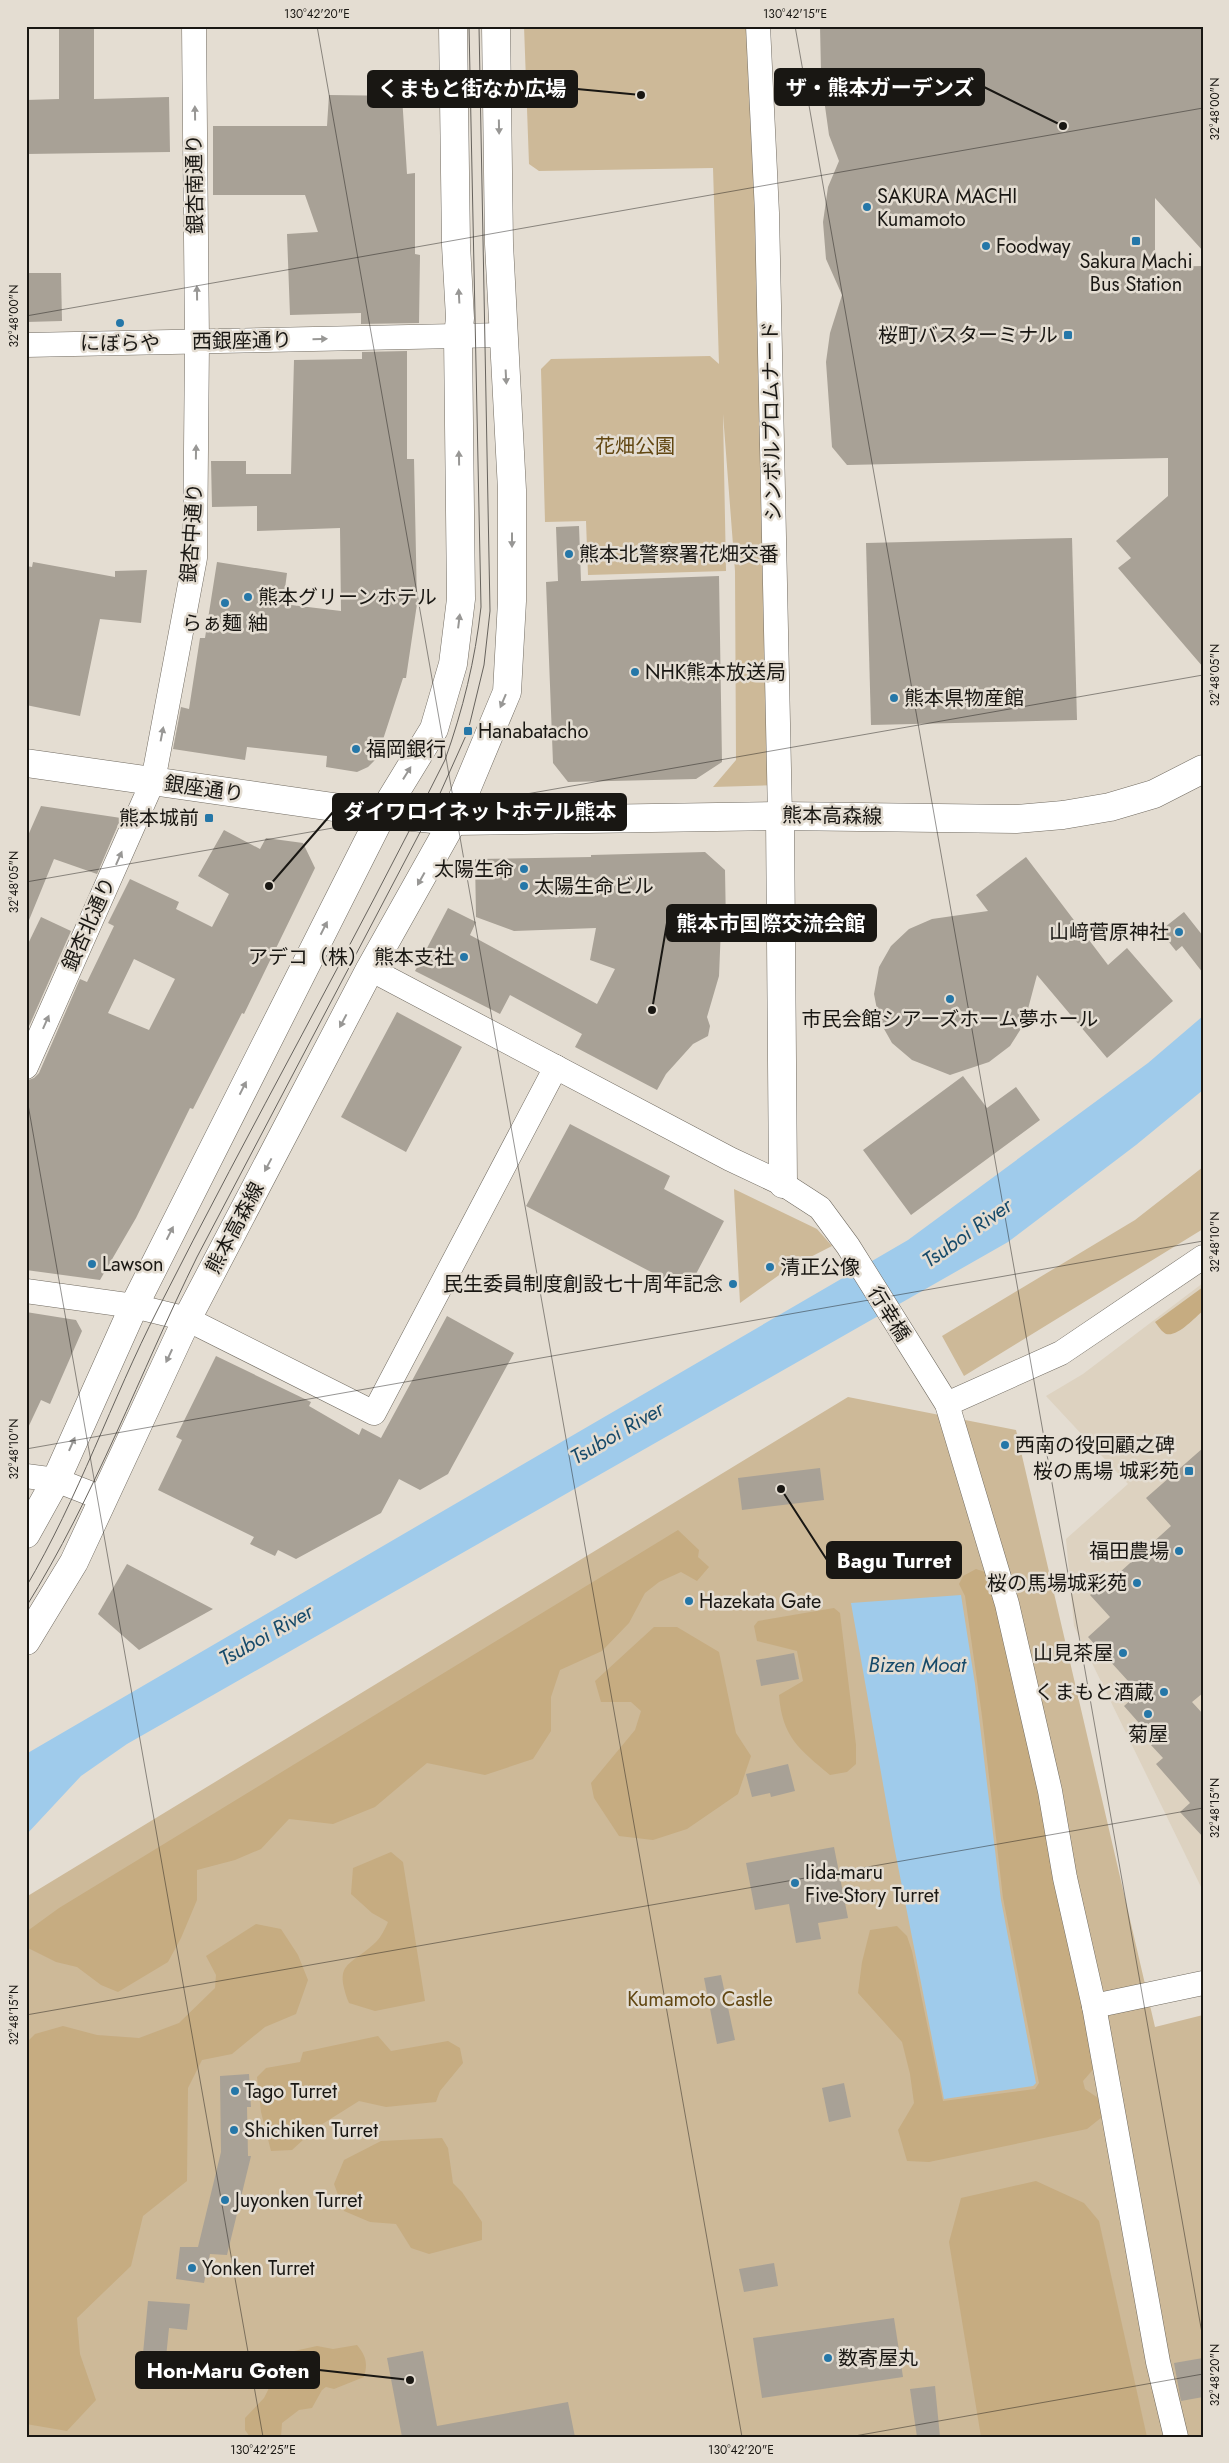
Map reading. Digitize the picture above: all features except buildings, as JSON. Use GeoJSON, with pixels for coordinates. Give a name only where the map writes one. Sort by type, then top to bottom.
{"type":"FeatureCollection","features":[{"type":"Feature","properties":{"kind":"main road"},"geometry":{"type":"LineString","coordinates":[[26,1534],[56,1480],[134,1306],[382,814],[434,729],[453,664],[462,599],[458,336],[460,318],[456,246],[453,26]]}},
{"type":"Feature","properties":{"kind":"main road"},"geometry":{"type":"LineString","coordinates":[[453,821],[507,692],[512,600],[512,545],[500,244],[496,26]]}},
{"type":"Feature","properties":{"kind":"main road","name":"銀座通り"},"geometry":{"type":"LineString","coordinates":[[26,763],[382,814]]}},
{"type":"Feature","properties":{"kind":"main road","name":"熊本高森線"},"geometry":{"type":"LineString","coordinates":[[382,814],[453,821],[780,816],[1016,819],[1064,815],[1110,807],[1154,794],[1203,769]]}},
{"type":"Feature","properties":{"kind":"main road"},"geometry":{"type":"LineString","coordinates":[[780,816],[783,1184]]}},
{"type":"Feature","properties":{"kind":"main road","name":"熊本高森線"},"geometry":{"type":"LineString","coordinates":[[26,1641],[74,1562],[102,1498],[187,1319],[370,969],[453,821]]}},
{"type":"Feature","properties":{"kind":"street","name":"銀杏南通り"},"geometry":{"type":"LineString","coordinates":[[194,26],[197,342]]}},
{"type":"Feature","properties":{"kind":"street","name":"シンボルプロムナード"},"geometry":{"type":"LineString","coordinates":[[758,26],[767,213],[780,816]]}},
{"type":"Feature","properties":{"kind":"street","name":"西銀座通り"},"geometry":{"type":"LineString","coordinates":[[26,345],[504,335]]}},
{"type":"Feature","properties":{"kind":"street","name":"銀杏中通り"},"geometry":{"type":"LineString","coordinates":[[153,782],[195,558],[197,342]]}},
{"type":"Feature","properties":{"kind":"street","name":"銀杏北通り"},"geometry":{"type":"LineString","coordinates":[[26,1067],[153,782]]}},
{"type":"Feature","properties":{"kind":"street","name":"行幸橋"},"geometry":{"type":"LineString","coordinates":[[370,969],[730,1159],[783,1184],[820,1208],[848,1246],[915,1356],[947,1404],[1007,1604],[1094,2006],[1158,2362],[1176,2437]]}},
{"type":"Feature","properties":{"kind":"street"},"geometry":{"type":"LineString","coordinates":[[26,1291],[134,1306],[187,1319],[374,1413],[556,1067]]}},
{"type":"Feature","properties":{"kind":"street"},"geometry":{"type":"LineString","coordinates":[[947,1404],[1060,1354],[1203,1257]]}},
{"type":"Feature","properties":{"kind":"street"},"geometry":{"type":"LineString","coordinates":[[26,1476],[56,1480],[102,1498]]}},
{"type":"Feature","properties":{"kind":"street"},"geometry":{"type":"LineString","coordinates":[[1094,2006],[1203,1983]]}},
{"type":"Feature","properties":{"kind":"shaded area","name":"桜の馬場城彩苑"},"geometry":{"type":"Polygon","coordinates":[[[1203,1283],[1203,1891],[1074,1626],[1066,1539],[1128,1484],[1046,1396],[1083,1374],[1203,1283]]]}},
{"type":"Feature","properties":{"kind":"shaded area"},"geometry":{"type":"Polygon","coordinates":[[[1203,1287],[1203,1311],[1176,1333],[1166,1334],[1163,1332],[1155,1322],[1203,1287]]]}},
{"type":"Feature","properties":{"kind":"shaded area"},"geometry":{"type":"Polygon","coordinates":[[[678,1530],[699,1550],[698,1557],[709,1567],[697,1581],[681,1572],[659,1582],[645,1593],[629,1623],[602,1651],[560,1670],[551,1697],[551,1731],[533,1759],[485,1775],[427,1763],[375,1807],[333,1824],[289,1819],[261,1849],[235,1860],[197,1870],[197,1900],[181,1938],[168,1962],[118,1992],[101,1985],[77,1967],[56,1962],[26,1947],[26,1932],[59,1908],[678,1530]]]}},
{"type":"Feature","properties":{"kind":"shaded area"},"geometry":{"type":"Polygon","coordinates":[[[976,1569],[991,1574],[1000,1607],[1097,2065],[1083,2081],[1085,2089],[1098,2098],[1102,2117],[1087,2129],[929,2162],[907,2161],[898,2130],[914,2103],[910,2074],[902,2042],[858,1993],[862,1962],[870,1930],[897,1926],[907,1936],[912,1951],[943,2101],[1035,2089],[1039,2083],[1003,1898],[982,1716],[965,1596],[959,1584],[963,1576],[976,1569]]]}},
{"type":"Feature","properties":{"kind":"shaded area"},"geometry":{"type":"Polygon","coordinates":[[[834,1608],[840,1613],[856,1745],[856,1764],[847,1772],[830,1775],[801,1750],[784,1722],[779,1695],[803,1681],[797,1651],[757,1641],[754,1626],[758,1621],[834,1608]]]}},
{"type":"Feature","properties":{"kind":"shaded area"},"geometry":{"type":"Polygon","coordinates":[[[654,1627],[677,1627],[719,1652],[736,1733],[751,1756],[738,1794],[687,1829],[653,1840],[619,1836],[594,1798],[591,1783],[635,1730],[641,1711],[631,1702],[601,1702],[595,1681],[654,1627]]]}},
{"type":"Feature","properties":{"kind":"shaded area"},"geometry":{"type":"Polygon","coordinates":[[[391,1852],[403,1862],[425,2001],[375,2011],[349,2003],[344,1989],[343,1979],[347,1966],[376,1942],[388,1922],[372,1913],[351,1894],[353,1868],[391,1852]]]}},
{"type":"Feature","properties":{"kind":"shaded area"},"geometry":{"type":"Polygon","coordinates":[[[256,1924],[281,1929],[298,1955],[308,1980],[296,2014],[265,2027],[232,2054],[202,2060],[188,2088],[187,2181],[143,2216],[131,2266],[77,2318],[80,2354],[96,2400],[67,2431],[26,2424],[26,2043],[35,2034],[63,2026],[97,2035],[139,2038],[179,2023],[215,1988],[216,1975],[206,1956],[256,1924]]]}},
{"type":"Feature","properties":{"kind":"shaded area"},"geometry":{"type":"Polygon","coordinates":[[[378,2036],[391,2051],[448,2041],[460,2048],[463,2063],[440,2091],[436,2102],[386,2107],[359,2101],[316,2128],[292,2150],[271,2151],[261,2112],[257,2077],[266,2068],[300,2062],[303,2052],[378,2036]]]}},
{"type":"Feature","properties":{"kind":"shaded area"},"geometry":{"type":"Polygon","coordinates":[[[442,2138],[448,2148],[453,2183],[462,2192],[482,2222],[482,2240],[429,2254],[411,2248],[396,2224],[370,2222],[344,2211],[334,2184],[344,2160],[381,2141],[442,2138]]]}},
{"type":"Feature","properties":{"kind":"shaded area"},"geometry":{"type":"Polygon","coordinates":[[[1036,2181],[1084,2203],[1099,2221],[1147,2437],[981,2437],[949,2242],[961,2198],[1036,2181]]]}},
{"type":"Feature","properties":{"kind":"shaded area"},"geometry":{"type":"Polygon","coordinates":[[[357,2345],[365,2360],[364,2377],[334,2389],[326,2387],[322,2390],[312,2408],[299,2410],[282,2423],[281,2437],[250,2437],[245,2430],[245,2418],[264,2398],[269,2388],[272,2368],[279,2357],[285,2353],[317,2346],[333,2349],[357,2345]]]}},
{"type":"Feature","properties":{"kind":"green space","name":"花畑公園"},"geometry":{"type":"Polygon","coordinates":[[[524,26],[751,26],[779,785],[713,787],[736,760],[735,571],[723,414],[726,571],[588,575],[586,521],[545,522],[541,369],[551,359],[710,356],[719,364],[713,168],[539,171],[529,164],[524,26]]]}},
{"type":"Feature","properties":{"kind":"green space"},"geometry":{"type":"Polygon","coordinates":[[[1203,1167],[1203,1229],[964,1376],[942,1336],[1135,1220],[1203,1167]]]}},
{"type":"Feature","properties":{"kind":"green space"},"geometry":{"type":"Polygon","coordinates":[[[734,1189],[817,1229],[832,1246],[789,1268],[740,1303],[734,1189]]]}},
{"type":"Feature","properties":{"kind":"green space","name":"Kumamoto Castle"},"geometry":{"type":"Polygon","coordinates":[[[848,1397],[1016,1430],[1155,2027],[1203,2015],[1203,2437],[26,2437],[26,1897],[848,1397]]]}},
{"type":"Feature","properties":{"kind":"water","name":"Tsuboi River"},"geometry":{"type":"Polygon","coordinates":[[[1203,1016],[1203,1090],[1136,1145],[1008,1242],[127,1744],[81,1776],[26,1835],[26,1754],[908,1240],[1148,1063],[1203,1016]]]}},
{"type":"Feature","properties":{"kind":"water","name":"Bizen Moat"},"geometry":{"type":"Polygon","coordinates":[[[961,1595],[975,1684],[1001,1900],[1036,2083],[1033,2086],[944,2099],[894,1846],[851,1603],[961,1595]]]}},
{"type":"Feature","properties":{"kind":"tram line"},"geometry":{"type":"LineString","coordinates":[[26,1587],[79,1484],[158,1309],[445,760],[463,703],[472,666],[481,607],[469,26]]}},
{"type":"Feature","properties":{"kind":"tram line"},"geometry":{"type":"LineString","coordinates":[[26,1607],[74,1522],[197,1257],[437,800],[468,731],[484,665],[490,611],[479,26]]}},
{"type":"Feature","properties":{"kind":"place","name":"くまもと街なか広場"},"geometry":{"type":"Point","coordinates":[641,95]}},
{"type":"Feature","properties":{"kind":"place","name":"ザ・熊本ガーデンズ"},"geometry":{"type":"Point","coordinates":[1063,126]}},
{"type":"Feature","properties":{"kind":"place","name":"SAKURA MACHI Kumamoto"},"geometry":{"type":"Point","coordinates":[867,207]}},
{"type":"Feature","properties":{"kind":"place","name":"Sakura Machi Bus Station"},"geometry":{"type":"Point","coordinates":[1136,241]}},
{"type":"Feature","properties":{"kind":"place","name":"Foodway"},"geometry":{"type":"Point","coordinates":[986,246]}},
{"type":"Feature","properties":{"kind":"place","name":"にぼらや"},"geometry":{"type":"Point","coordinates":[120,323]}},
{"type":"Feature","properties":{"kind":"place","name":"桜町バスターミナル"},"geometry":{"type":"Point","coordinates":[1068,335]}},
{"type":"Feature","properties":{"kind":"place","name":"熊本北警察署花畑交番"},"geometry":{"type":"Point","coordinates":[569,554]}},
{"type":"Feature","properties":{"kind":"place","name":"熊本グリーンホテル"},"geometry":{"type":"Point","coordinates":[248,597]}},
{"type":"Feature","properties":{"kind":"place","name":"らぁ麺 紬"},"geometry":{"type":"Point","coordinates":[225,603]}},
{"type":"Feature","properties":{"kind":"place","name":"NHK熊本放送局"},"geometry":{"type":"Point","coordinates":[635,672]}},
{"type":"Feature","properties":{"kind":"place","name":"熊本県物産館"},"geometry":{"type":"Point","coordinates":[894,698]}},
{"type":"Feature","properties":{"kind":"place","name":"Hanabatacho"},"geometry":{"type":"Point","coordinates":[468,731]}},
{"type":"Feature","properties":{"kind":"place","name":"福岡銀行"},"geometry":{"type":"Point","coordinates":[356,749]}},
{"type":"Feature","properties":{"kind":"place","name":"熊本城前"},"geometry":{"type":"Point","coordinates":[209,818]}},
{"type":"Feature","properties":{"kind":"place","name":"太陽生命"},"geometry":{"type":"Point","coordinates":[524,869]}},
{"type":"Feature","properties":{"kind":"place","name":"ダイワロイネットホテル熊本"},"geometry":{"type":"Point","coordinates":[269,886]}},
{"type":"Feature","properties":{"kind":"place","name":"太陽生命ビル"},"geometry":{"type":"Point","coordinates":[524,886]}},
{"type":"Feature","properties":{"kind":"place","name":"山﨑菅原神社"},"geometry":{"type":"Point","coordinates":[1179,932]}},
{"type":"Feature","properties":{"kind":"place","name":"アデコ（株） 熊本支社"},"geometry":{"type":"Point","coordinates":[464,957]}},
{"type":"Feature","properties":{"kind":"place","name":"市民会館シアーズホーム夢ホール"},"geometry":{"type":"Point","coordinates":[950,999]}},
{"type":"Feature","properties":{"kind":"place","name":"熊本市国際交流会館"},"geometry":{"type":"Point","coordinates":[652,1010]}},
{"type":"Feature","properties":{"kind":"place","name":"Lawson"},"geometry":{"type":"Point","coordinates":[92,1264]}},
{"type":"Feature","properties":{"kind":"place","name":"清正公像"},"geometry":{"type":"Point","coordinates":[770,1267]}},
{"type":"Feature","properties":{"kind":"place","name":"民生委員制度創設七十周年記念"},"geometry":{"type":"Point","coordinates":[733,1284]}},
{"type":"Feature","properties":{"kind":"place","name":"西南の役回顧之碑"},"geometry":{"type":"Point","coordinates":[1005,1445]}},
{"type":"Feature","properties":{"kind":"place","name":"桜の馬場 城彩苑"},"geometry":{"type":"Point","coordinates":[1189,1471]}},
{"type":"Feature","properties":{"kind":"place","name":"Bagu Turret"},"geometry":{"type":"Point","coordinates":[781,1489]}},
{"type":"Feature","properties":{"kind":"place","name":"福田農場"},"geometry":{"type":"Point","coordinates":[1179,1551]}},
{"type":"Feature","properties":{"kind":"place","name":"桜の馬場城彩苑"},"geometry":{"type":"Point","coordinates":[1137,1583]}},
{"type":"Feature","properties":{"kind":"place","name":"Hazekata Gate"},"geometry":{"type":"Point","coordinates":[689,1601]}},
{"type":"Feature","properties":{"kind":"place","name":"山見茶屋"},"geometry":{"type":"Point","coordinates":[1123,1653]}},
{"type":"Feature","properties":{"kind":"place","name":"くまもと酒蔵"},"geometry":{"type":"Point","coordinates":[1164,1692]}},
{"type":"Feature","properties":{"kind":"place","name":"菊屋"},"geometry":{"type":"Point","coordinates":[1148,1714]}},
{"type":"Feature","properties":{"kind":"place","name":"Iida-maru Five-Story Turret"},"geometry":{"type":"Point","coordinates":[795,1883]}},
{"type":"Feature","properties":{"kind":"place","name":"Tago Turret"},"geometry":{"type":"Point","coordinates":[235,2091]}},
{"type":"Feature","properties":{"kind":"place","name":"Shichiken Turret"},"geometry":{"type":"Point","coordinates":[234,2130]}},
{"type":"Feature","properties":{"kind":"place","name":"Juyonken Turret"},"geometry":{"type":"Point","coordinates":[225,2200]}},
{"type":"Feature","properties":{"kind":"place","name":"Yonken Turret"},"geometry":{"type":"Point","coordinates":[192,2268]}},
{"type":"Feature","properties":{"kind":"place","name":"数寄屋丸"},"geometry":{"type":"Point","coordinates":[828,2358]}},
{"type":"Feature","properties":{"kind":"place","name":"Hon-Maru Goten"},"geometry":{"type":"Point","coordinates":[410,2380]}}]}
